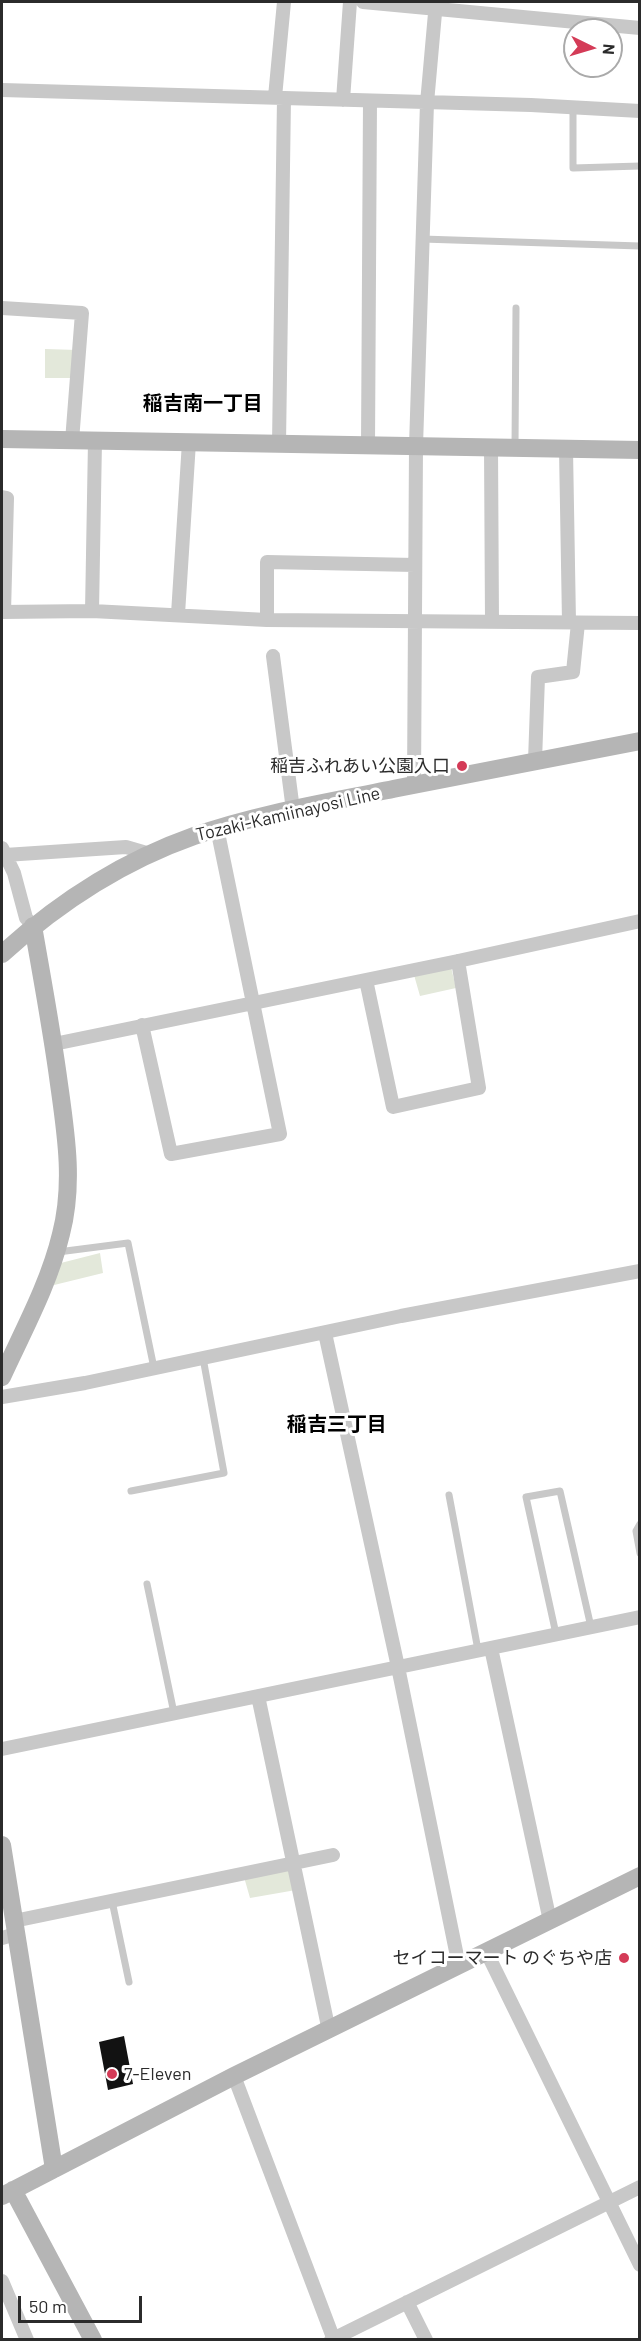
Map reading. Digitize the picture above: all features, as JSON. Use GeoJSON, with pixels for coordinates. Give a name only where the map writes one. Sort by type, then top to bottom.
{"type":"FeatureCollection","features":[{"type":"Feature","properties":{"kind":"street"},"geometry":{"type":"LineString","coordinates":[[279,444],[279,97],[284,2]]}},
{"type":"Feature","properties":{"kind":"street"},"geometry":{"type":"LineString","coordinates":[[343,100],[350,2]]}},
{"type":"Feature","properties":{"kind":"street"},"geometry":{"type":"LineString","coordinates":[[363,2],[436,5],[639,28]]}},
{"type":"Feature","properties":{"kind":"street"},"geometry":{"type":"LineString","coordinates":[[414,785],[416,446],[427,103],[436,5]]}},
{"type":"Feature","properties":{"kind":"street"},"geometry":{"type":"LineString","coordinates":[[2,90],[279,97],[639,111]]}},
{"type":"Feature","properties":{"kind":"street"},"geometry":{"type":"LineString","coordinates":[[368,446],[370,101]]}},
{"type":"Feature","properties":{"kind":"street"},"geometry":{"type":"LineString","coordinates":[[2,308],[82,313],[72,441]]}},
{"type":"Feature","properties":{"kind":"street"},"geometry":{"type":"LineString","coordinates":[[2,439],[639,450]]}},
{"type":"Feature","properties":{"kind":"street"},"geometry":{"type":"LineString","coordinates":[[92,611],[95,441]]}},
{"type":"Feature","properties":{"kind":"street"},"geometry":{"type":"LineString","coordinates":[[178,614],[189,442]]}},
{"type":"Feature","properties":{"kind":"street"},"geometry":{"type":"LineString","coordinates":[[491,447],[492,622]]}},
{"type":"Feature","properties":{"kind":"street"},"geometry":{"type":"LineString","coordinates":[[535,761],[538,677],[573,672],[574,623],[567,449]]}},
{"type":"Feature","properties":{"kind":"street"},"geometry":{"type":"LineString","coordinates":[[2,497],[7,498],[3,612],[92,611],[267,620],[639,623]]}},
{"type":"Feature","properties":{"kind":"street"},"geometry":{"type":"LineString","coordinates":[[267,620],[267,562],[415,565]]}},
{"type":"Feature","properties":{"kind":"street"},"geometry":{"type":"LineString","coordinates":[[273,656],[293,810]]}},
{"type":"Feature","properties":{"kind":"street","name":"Tozaki-Kamiinayosi Line"},"geometry":{"type":"LineString","coordinates":[[2,954],[33,926],[79,893],[150,854],[218,828],[293,810],[639,741]]}},
{"type":"Feature","properties":{"kind":"street"},"geometry":{"type":"LineString","coordinates":[[142,1025],[171,1154],[280,1134],[218,828]]}},
{"type":"Feature","properties":{"kind":"street"},"geometry":{"type":"LineString","coordinates":[[2,1377],[46,1280],[61,1234],[68,1190],[68,1147],[54,1044],[33,926],[26,918],[14,873],[3,851],[126,846],[150,854]]}},
{"type":"Feature","properties":{"kind":"street"},"geometry":{"type":"LineString","coordinates":[[54,1044],[458,962],[639,921]]}},
{"type":"Feature","properties":{"kind":"street"},"geometry":{"type":"LineString","coordinates":[[366,980],[393,1107],[479,1088],[458,962]]}},
{"type":"Feature","properties":{"kind":"street"},"geometry":{"type":"LineString","coordinates":[[2,1397],[639,1271]]}},
{"type":"Feature","properties":{"kind":"street"},"geometry":{"type":"LineString","coordinates":[[325,1333],[398,1667],[459,1966]]}},
{"type":"Feature","properties":{"kind":"street"},"geometry":{"type":"LineString","coordinates":[[2,1749],[639,1617]]}},
{"type":"Feature","properties":{"kind":"street"},"geometry":{"type":"LineString","coordinates":[[485,1649],[550,1921]]}},
{"type":"Feature","properties":{"kind":"street"},"geometry":{"type":"LineString","coordinates":[[258,1696],[329,2031]]}},
{"type":"Feature","properties":{"kind":"street"},"geometry":{"type":"LineString","coordinates":[[2,1853],[11,1931],[54,2169]]}},
{"type":"Feature","properties":{"kind":"street"},"geometry":{"type":"LineString","coordinates":[[11,1931],[112,1901],[333,1855]]}},
{"type":"Feature","properties":{"kind":"street"},"geometry":{"type":"LineString","coordinates":[[93,2340],[7,2193],[234,2076],[639,1876]]}},
{"type":"Feature","properties":{"kind":"street"},"geometry":{"type":"LineString","coordinates":[[487,1953],[639,2265]]}},
{"type":"Feature","properties":{"kind":"street"},"geometry":{"type":"LineString","coordinates":[[234,2076],[333,2339],[639,2187]]}},
{"type":"Feature","properties":{"kind":"street"},"geometry":{"type":"LineString","coordinates":[[2,2281],[27,2340]]}},
{"type":"Feature","properties":{"kind":"street"},"geometry":{"type":"LineString","coordinates":[[407,2302],[426,2340]]}},
{"type":"Feature","properties":{"kind":"lane"},"geometry":{"type":"LineString","coordinates":[[573,107],[573,168],[639,166]]}},
{"type":"Feature","properties":{"kind":"lane"},"geometry":{"type":"LineString","coordinates":[[422,239],[639,246]]}},
{"type":"Feature","properties":{"kind":"lane"},"geometry":{"type":"LineString","coordinates":[[515,448],[516,308]]}},
{"type":"Feature","properties":{"kind":"lane"},"geometry":{"type":"LineString","coordinates":[[55,1252],[128,1243],[154,1368]]}},
{"type":"Feature","properties":{"kind":"lane"},"geometry":{"type":"LineString","coordinates":[[130,1491],[224,1473],[203,1358]]}},
{"type":"Feature","properties":{"kind":"lane"},"geometry":{"type":"LineString","coordinates":[[556,1634],[526,1497],[560,1491],[591,1627]]}},
{"type":"Feature","properties":{"kind":"lane"},"geometry":{"type":"LineString","coordinates":[[449,1495],[485,1649]]}},
{"type":"Feature","properties":{"kind":"lane"},"geometry":{"type":"LineString","coordinates":[[639,1524],[636,1531],[639,1553]]}},
{"type":"Feature","properties":{"kind":"lane"},"geometry":{"type":"LineString","coordinates":[[147,1584],[174,1713]]}},
{"type":"Feature","properties":{"kind":"lane"},"geometry":{"type":"LineString","coordinates":[[112,1901],[129,1982]]}},
{"type":"Feature","properties":{"kind":"shaded area"},"geometry":{"type":"Polygon","coordinates":[[[45,349],[78,350],[77,378],[45,378],[45,349]]]}},
{"type":"Feature","properties":{"kind":"shaded area"},"geometry":{"type":"Polygon","coordinates":[[[451,967],[456,988],[420,996],[414,975],[451,967]]]}},
{"type":"Feature","properties":{"kind":"shaded area"},"geometry":{"type":"Polygon","coordinates":[[[100,1253],[103,1273],[46,1287],[53,1265],[100,1253]]]}},
{"type":"Feature","properties":{"kind":"shaded area"},"geometry":{"type":"Polygon","coordinates":[[[291,1868],[296,1890],[250,1898],[244,1877],[291,1868]]]}},
{"type":"Feature","properties":{"kind":"building"},"geometry":{"type":"Polygon","coordinates":[[[124,2036],[133,2084],[108,2090],[99,2042],[124,2036]]]}},
{"type":"Feature","properties":{"kind":"place","name":"稲吉ふれあい公園入口"},"geometry":{"type":"Point","coordinates":[462,766]}},
{"type":"Feature","properties":{"kind":"place","name":"セイコーマート のぐちや店"},"geometry":{"type":"Point","coordinates":[624,1958]}},
{"type":"Feature","properties":{"kind":"place","name":"7-Eleven"},"geometry":{"type":"Point","coordinates":[112,2074]}},
{"type":"Feature","properties":{"kind":"district","name":"稲吉南一丁目"},"geometry":{"type":"Point","coordinates":[203,403]}},
{"type":"Feature","properties":{"kind":"district","name":"稲吉三丁目"},"geometry":{"type":"Point","coordinates":[337,1424]}}]}
